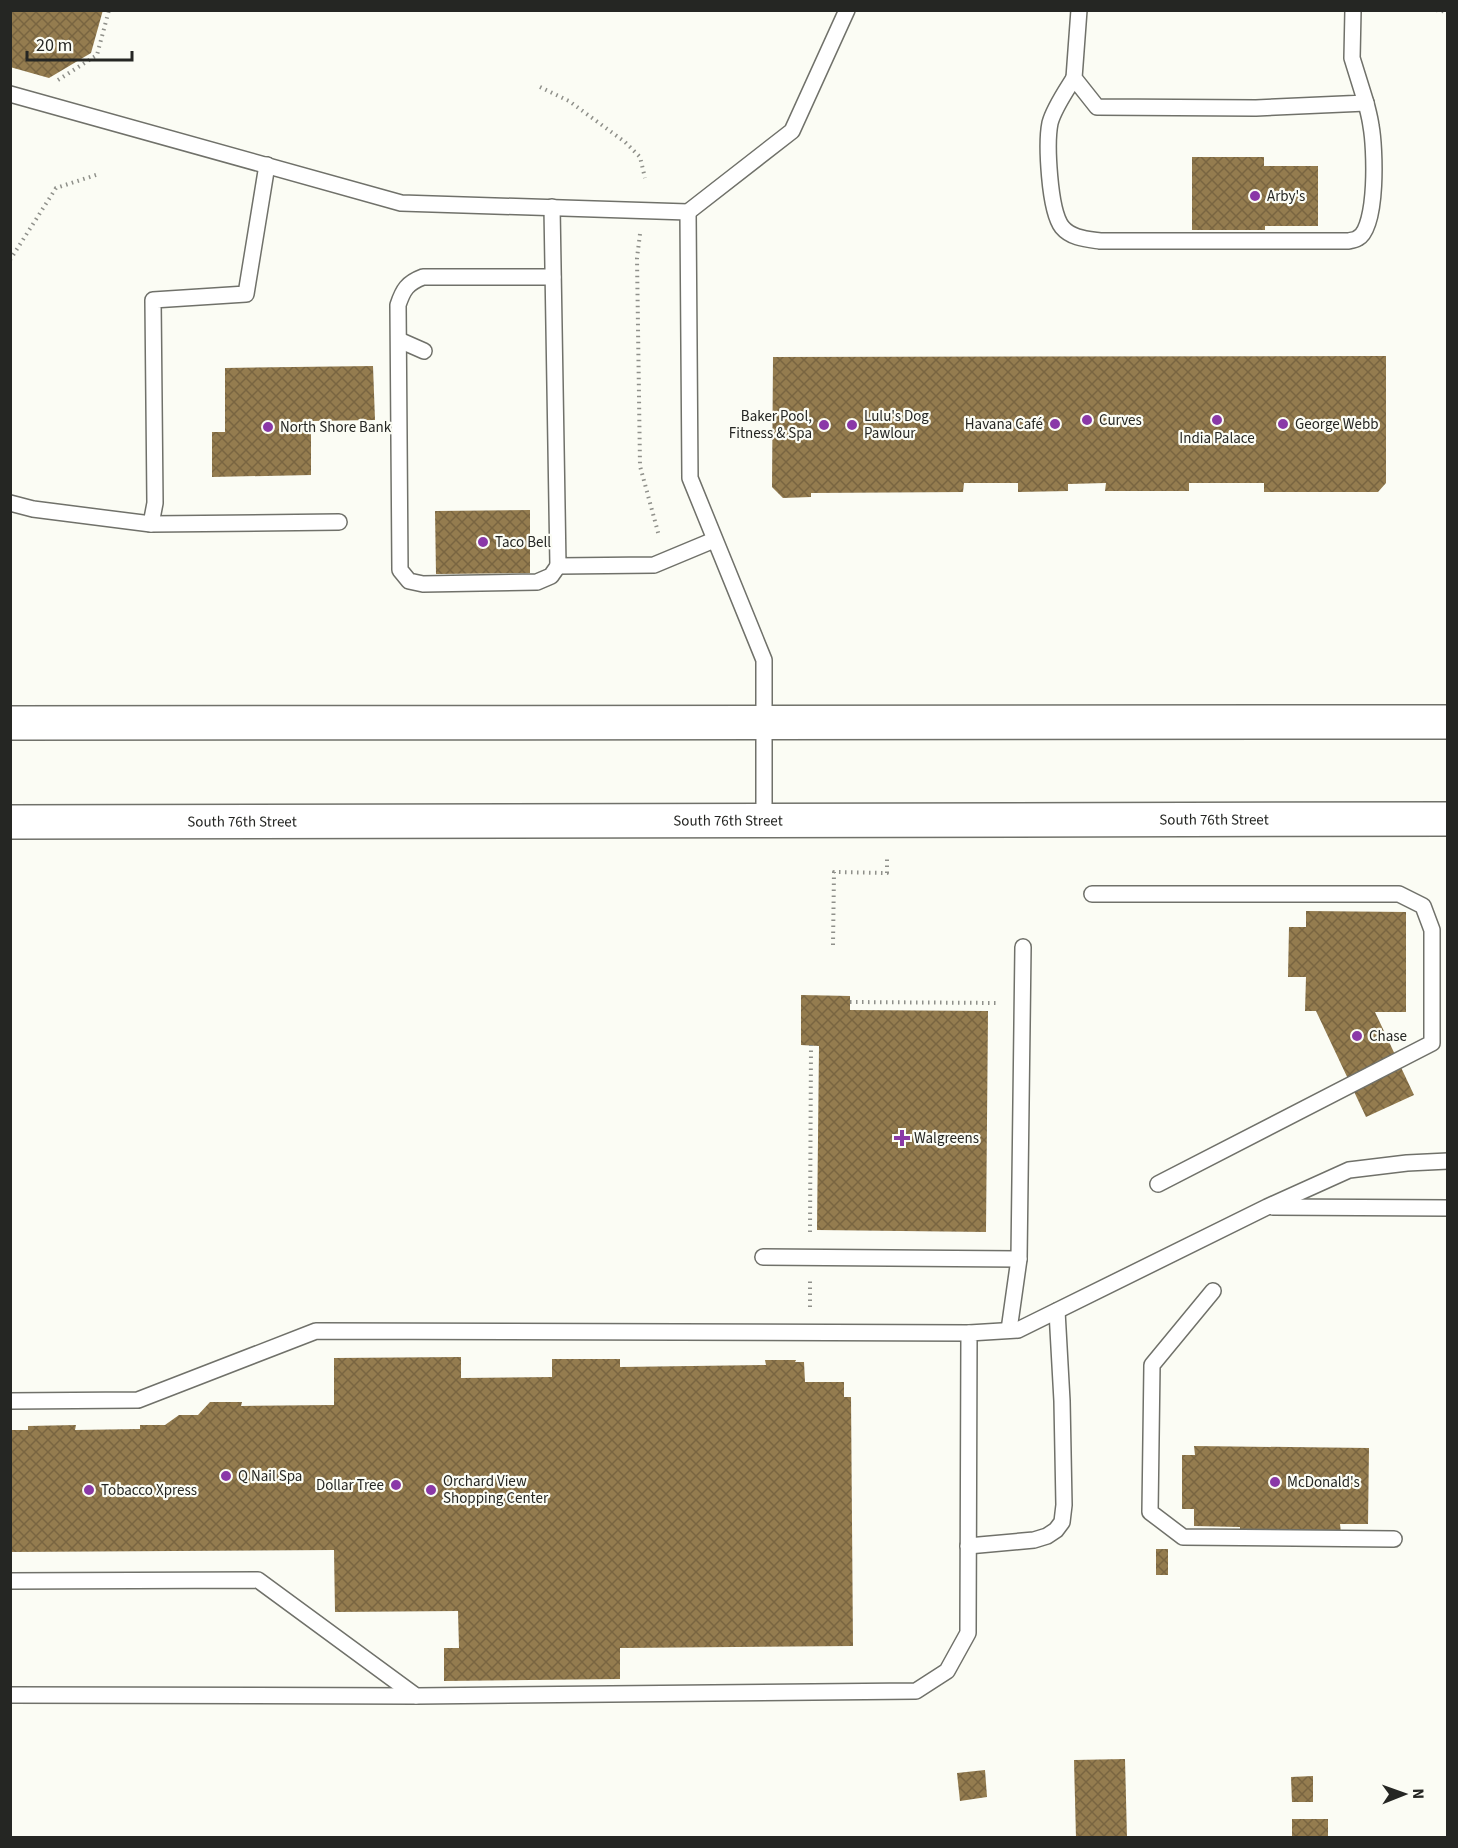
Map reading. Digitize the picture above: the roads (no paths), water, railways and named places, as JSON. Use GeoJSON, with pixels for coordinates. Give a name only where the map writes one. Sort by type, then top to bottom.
{"type":"FeatureCollection","features":[{"type":"Feature","properties":{"kind":"main road"},"geometry":{"type":"LineString","coordinates":[[10,723],[1448,722]]}},
{"type":"Feature","properties":{"kind":"main road","name":"South 76th Street"},"geometry":{"type":"LineString","coordinates":[[10,822],[1448,819]]}},
{"type":"Feature","properties":{"kind":"lane"},"geometry":{"type":"LineString","coordinates":[[10,94],[401,203],[688,212],[792,131],[847,10]]}},
{"type":"Feature","properties":{"kind":"lane"},"geometry":{"type":"LineString","coordinates":[[1079,10],[1074,78],[1050,122],[1051,198],[1062,226],[1074,236],[1100,241],[1349,241],[1359,238],[1371,217],[1372,127],[1352,58],[1353,10]]}},
{"type":"Feature","properties":{"kind":"lane"},"geometry":{"type":"LineString","coordinates":[[1074,78],[1097,107],[1256,108],[1366,103]]}},
{"type":"Feature","properties":{"kind":"lane"},"geometry":{"type":"LineString","coordinates":[[151,524],[154,503],[153,300],[246,294],[267,165]]}},
{"type":"Feature","properties":{"kind":"lane"},"geometry":{"type":"LineString","coordinates":[[552,207],[558,566],[551,576],[537,582],[423,584],[409,580],[400,570],[398,305],[403,291],[410,282],[423,277],[553,277]]}},
{"type":"Feature","properties":{"kind":"lane"},"geometry":{"type":"LineString","coordinates":[[688,212],[690,478],[764,660],[764,820]]}},
{"type":"Feature","properties":{"kind":"lane"},"geometry":{"type":"LineString","coordinates":[[399,340],[424,351]]}},
{"type":"Feature","properties":{"kind":"lane"},"geometry":{"type":"LineString","coordinates":[[10,503],[33,509],[151,524],[339,522]]}},
{"type":"Feature","properties":{"kind":"lane"},"geometry":{"type":"LineString","coordinates":[[558,566],[654,565],[714,540]]}},
{"type":"Feature","properties":{"kind":"lane"},"geometry":{"type":"LineString","coordinates":[[1092,894],[1398,894],[1423,906],[1432,930],[1432,1043],[1158,1184]]}},
{"type":"Feature","properties":{"kind":"lane"},"geometry":{"type":"LineString","coordinates":[[1009,1330],[1019,1259],[1023,947]]}},
{"type":"Feature","properties":{"kind":"lane"},"geometry":{"type":"LineString","coordinates":[[10,1401],[138,1400],[316,1331],[969,1333],[1018,1330],[1267,1207],[1349,1170],[1407,1162],[1448,1161]]}},
{"type":"Feature","properties":{"kind":"lane"},"geometry":{"type":"LineString","coordinates":[[1267,1207],[1448,1208]]}},
{"type":"Feature","properties":{"kind":"lane"},"geometry":{"type":"LineString","coordinates":[[763,1257],[1019,1259]]}},
{"type":"Feature","properties":{"kind":"lane"},"geometry":{"type":"LineString","coordinates":[[1213,1291],[1152,1365],[1150,1512],[1183,1537],[1394,1539]]}},
{"type":"Feature","properties":{"kind":"lane"},"geometry":{"type":"LineString","coordinates":[[968,1546],[1034,1540],[1047,1536],[1062,1522],[1063,1447],[1057,1311]]}},
{"type":"Feature","properties":{"kind":"lane"},"geometry":{"type":"LineString","coordinates":[[10,1695],[416,1696],[916,1691],[947,1671],[968,1633],[969,1333]]}},
{"type":"Feature","properties":{"kind":"lane"},"geometry":{"type":"LineString","coordinates":[[10,1581],[258,1580],[416,1696]]}},
{"type":"Feature","properties":{"kind":"place","name":"Arby's"},"geometry":{"type":"Point","coordinates":[1255,196]}},
{"type":"Feature","properties":{"kind":"place","name":"Curves"},"geometry":{"type":"Point","coordinates":[1087,420]}},
{"type":"Feature","properties":{"kind":"place","name":"India Palace"},"geometry":{"type":"Point","coordinates":[1217,420]}},
{"type":"Feature","properties":{"kind":"place","name":"Havana Café"},"geometry":{"type":"Point","coordinates":[1055,424]}},
{"type":"Feature","properties":{"kind":"place","name":"George Webb"},"geometry":{"type":"Point","coordinates":[1283,424]}},
{"type":"Feature","properties":{"kind":"place","name":"Baker Pool, Fitness & Spa"},"geometry":{"type":"Point","coordinates":[824,425]}},
{"type":"Feature","properties":{"kind":"place","name":"Lulu's Dog Pawlour"},"geometry":{"type":"Point","coordinates":[852,425]}},
{"type":"Feature","properties":{"kind":"place","name":"North Shore Bank"},"geometry":{"type":"Point","coordinates":[268,427]}},
{"type":"Feature","properties":{"kind":"place","name":"Taco Bell"},"geometry":{"type":"Point","coordinates":[483,542]}},
{"type":"Feature","properties":{"kind":"place","name":"Chase"},"geometry":{"type":"Point","coordinates":[1357,1036]}},
{"type":"Feature","properties":{"kind":"place","name":"Walgreens"},"geometry":{"type":"Point","coordinates":[902,1138]}},
{"type":"Feature","properties":{"kind":"place","name":"Q Nail Spa"},"geometry":{"type":"Point","coordinates":[226,1476]}},
{"type":"Feature","properties":{"kind":"place","name":"McDonald's"},"geometry":{"type":"Point","coordinates":[1275,1482]}},
{"type":"Feature","properties":{"kind":"place","name":"Dollar Tree"},"geometry":{"type":"Point","coordinates":[396,1485]}},
{"type":"Feature","properties":{"kind":"place","name":"Tobacco Xpress"},"geometry":{"type":"Point","coordinates":[89,1490]}},
{"type":"Feature","properties":{"kind":"place","name":"Orchard View Shopping Center"},"geometry":{"type":"Point","coordinates":[431,1490]}}]}
